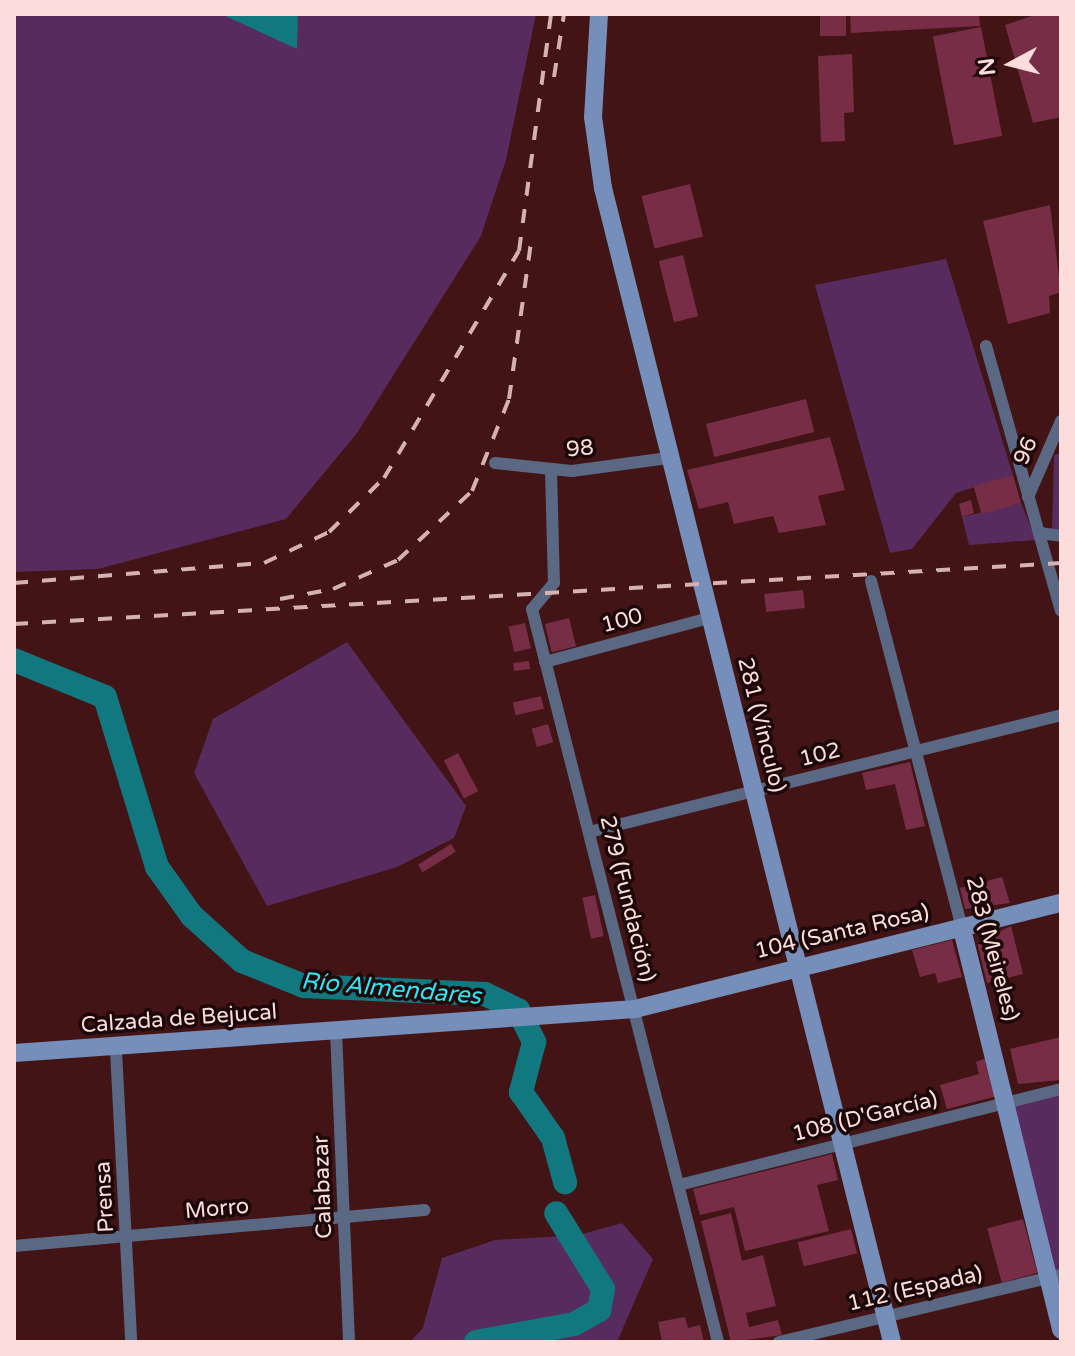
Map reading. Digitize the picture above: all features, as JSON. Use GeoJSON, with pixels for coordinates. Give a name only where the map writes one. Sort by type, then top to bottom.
{"type":"FeatureCollection","features":[{"type":"Feature","properties":{"kind":"main road","name":"281 (Vínculo)"},"geometry":{"type":"LineString","coordinates":[[599,14],[593,117],[668,458],[892,1342]]}},
{"type":"Feature","properties":{"kind":"main road","name":"104 (Santa Rosa)"},"geometry":{"type":"LineString","coordinates":[[635,1009],[1061,903]]}},
{"type":"Feature","properties":{"kind":"main road","name":"283 (Meireles)"},"geometry":{"type":"LineString","coordinates":[[962,929],[1055,1276],[1061,1330]]}},
{"type":"Feature","properties":{"kind":"main road","name":"Calzada de Bejucal"},"geometry":{"type":"LineString","coordinates":[[14,1053],[116,1051],[635,1009]]}},
{"type":"Feature","properties":{"kind":"street"},"geometry":{"type":"LineString","coordinates":[[986,346],[1061,611]]}},
{"type":"Feature","properties":{"kind":"street","name":"96"},"geometry":{"type":"LineString","coordinates":[[1028,497],[1061,421]]}},
{"type":"Feature","properties":{"kind":"street","name":"98"},"geometry":{"type":"LineString","coordinates":[[495,463],[551,471],[668,458]]}},
{"type":"Feature","properties":{"kind":"street","name":"279 (Fundación)"},"geometry":{"type":"LineString","coordinates":[[551,471],[554,583],[532,609],[718,1342]]}},
{"type":"Feature","properties":{"kind":"street"},"geometry":{"type":"LineString","coordinates":[[1040,533],[1061,536]]}},
{"type":"Feature","properties":{"kind":"street","name":"283 (Meireles)"},"geometry":{"type":"LineString","coordinates":[[871,581],[962,929]]}},
{"type":"Feature","properties":{"kind":"street","name":"100"},"geometry":{"type":"LineString","coordinates":[[545,662],[709,618]]}},
{"type":"Feature","properties":{"kind":"street","name":"102"},"geometry":{"type":"LineString","coordinates":[[589,832],[1061,715]]}},
{"type":"Feature","properties":{"kind":"street","name":"Calabazar"},"geometry":{"type":"LineString","coordinates":[[336,1031],[349,1342]]}},
{"type":"Feature","properties":{"kind":"street","name":"Prensa"},"geometry":{"type":"LineString","coordinates":[[116,1051],[131,1342]]}},
{"type":"Feature","properties":{"kind":"street","name":"108 (D'García)"},"geometry":{"type":"LineString","coordinates":[[679,1185],[1061,1089]]}},
{"type":"Feature","properties":{"kind":"street","name":"Morro"},"geometry":{"type":"LineString","coordinates":[[14,1246],[424,1210]]}},
{"type":"Feature","properties":{"kind":"street","name":"112 (Espada)"},"geometry":{"type":"LineString","coordinates":[[779,1342],[1055,1276]]}},
{"type":"Feature","properties":{"kind":"shaded area"},"geometry":{"type":"Polygon","coordinates":[[[14,14],[536,14],[506,160],[481,236],[357,433],[286,519],[98,569],[14,572],[14,14]]]}},
{"type":"Feature","properties":{"kind":"shaded area"},"geometry":{"type":"Polygon","coordinates":[[[946,259],[1013,475],[956,493],[912,549],[890,553],[815,285],[946,259]]]}},
{"type":"Feature","properties":{"kind":"shaded area"},"geometry":{"type":"Polygon","coordinates":[[[1061,453],[1061,530],[1052,531],[1054,455],[1061,453]]]}},
{"type":"Feature","properties":{"kind":"shaded area"},"geometry":{"type":"Polygon","coordinates":[[[1021,503],[1036,540],[969,545],[962,517],[1021,503]]]}},
{"type":"Feature","properties":{"kind":"shaded area"},"geometry":{"type":"Polygon","coordinates":[[[347,642],[466,806],[454,838],[397,867],[267,906],[194,773],[213,719],[347,642]]]}},
{"type":"Feature","properties":{"kind":"shaded area"},"geometry":{"type":"Polygon","coordinates":[[[1061,1089],[1061,1275],[1049,1278],[1007,1101],[1061,1089]]]}},
{"type":"Feature","properties":{"kind":"shaded area"},"geometry":{"type":"Polygon","coordinates":[[[622,1223],[653,1259],[617,1342],[410,1342],[423,1328],[442,1258],[495,1240],[579,1235],[622,1223]]]}},
{"type":"Feature","properties":{"kind":"water"},"geometry":{"type":"Polygon","coordinates":[[[221,14],[298,14],[297,49],[221,14]]]}},
{"type":"Feature","properties":{"kind":"building"},"geometry":{"type":"Polygon","coordinates":[[[820,14],[846,14],[846,36],[820,36],[820,14]]]}},
{"type":"Feature","properties":{"kind":"building"},"geometry":{"type":"Polygon","coordinates":[[[850,14],[979,14],[980,26],[851,33],[850,14]]]}},
{"type":"Feature","properties":{"kind":"building"},"geometry":{"type":"Polygon","coordinates":[[[1038,14],[1061,14],[1061,117],[1033,123],[1005,25],[1038,14]]]}},
{"type":"Feature","properties":{"kind":"building"},"geometry":{"type":"Polygon","coordinates":[[[981,27],[1002,136],[954,145],[933,36],[981,27]]]}},
{"type":"Feature","properties":{"kind":"building"},"geometry":{"type":"Polygon","coordinates":[[[852,54],[854,112],[844,113],[845,141],[821,142],[818,56],[852,54]]]}},
{"type":"Feature","properties":{"kind":"building"},"geometry":{"type":"Polygon","coordinates":[[[690,184],[703,236],[655,248],[641,196],[690,184]]]}},
{"type":"Feature","properties":{"kind":"building"},"geometry":{"type":"Polygon","coordinates":[[[1050,205],[1061,292],[1049,296],[1050,313],[1008,324],[983,221],[1050,205]]]}},
{"type":"Feature","properties":{"kind":"building"},"geometry":{"type":"Polygon","coordinates":[[[683,255],[698,316],[674,322],[659,261],[683,255]]]}},
{"type":"Feature","properties":{"kind":"building"},"geometry":{"type":"Polygon","coordinates":[[[806,399],[814,432],[714,457],[706,424],[806,399]]]}},
{"type":"Feature","properties":{"kind":"building"},"geometry":{"type":"Polygon","coordinates":[[[830,437],[845,490],[818,496],[826,525],[779,533],[773,516],[734,524],[728,502],[699,509],[687,470],[830,437]]]}},
{"type":"Feature","properties":{"kind":"building"},"geometry":{"type":"Polygon","coordinates":[[[1013,475],[1021,503],[982,514],[974,486],[1013,475]]]}},
{"type":"Feature","properties":{"kind":"building"},"geometry":{"type":"Polygon","coordinates":[[[971,500],[974,513],[962,517],[959,504],[971,500]]]}},
{"type":"Feature","properties":{"kind":"building"},"geometry":{"type":"Polygon","coordinates":[[[803,590],[805,608],[766,612],[764,594],[803,590]]]}},
{"type":"Feature","properties":{"kind":"building"},"geometry":{"type":"Polygon","coordinates":[[[569,618],[576,646],[552,652],[545,624],[569,618]]]}},
{"type":"Feature","properties":{"kind":"building"},"geometry":{"type":"Polygon","coordinates":[[[525,623],[531,648],[514,652],[508,627],[525,623]]]}},
{"type":"Feature","properties":{"kind":"building"},"geometry":{"type":"Polygon","coordinates":[[[529,661],[530,669],[514,671],[513,663],[529,661]]]}},
{"type":"Feature","properties":{"kind":"building"},"geometry":{"type":"Polygon","coordinates":[[[541,696],[544,709],[516,715],[513,703],[541,696]]]}},
{"type":"Feature","properties":{"kind":"building"},"geometry":{"type":"Polygon","coordinates":[[[548,724],[553,742],[537,747],[532,729],[548,724]]]}},
{"type":"Feature","properties":{"kind":"building"},"geometry":{"type":"Polygon","coordinates":[[[458,753],[478,791],[464,798],[444,761],[458,753]]]}},
{"type":"Feature","properties":{"kind":"building"},"geometry":{"type":"Polygon","coordinates":[[[910,762],[925,826],[906,830],[895,784],[866,790],[862,773],[910,762]]]}},
{"type":"Feature","properties":{"kind":"building"},"geometry":{"type":"Polygon","coordinates":[[[451,844],[456,852],[423,872],[418,865],[451,844]]]}},
{"type":"Feature","properties":{"kind":"building"},"geometry":{"type":"Polygon","coordinates":[[[1002,877],[1010,903],[965,909],[960,888],[1002,877]]]}},
{"type":"Feature","properties":{"kind":"building"},"geometry":{"type":"Polygon","coordinates":[[[595,895],[604,936],[591,939],[582,898],[595,895]]]}},
{"type":"Feature","properties":{"kind":"building"},"geometry":{"type":"Polygon","coordinates":[[[1011,926],[1023,974],[987,983],[977,942],[1011,926]]]}},
{"type":"Feature","properties":{"kind":"building"},"geometry":{"type":"Polygon","coordinates":[[[952,940],[962,977],[938,983],[935,973],[920,977],[912,950],[952,940]]]}},
{"type":"Feature","properties":{"kind":"building"},"geometry":{"type":"Polygon","coordinates":[[[1061,1037],[1061,1080],[1018,1084],[1010,1049],[1061,1037]]]}},
{"type":"Feature","properties":{"kind":"building"},"geometry":{"type":"Polygon","coordinates":[[[986,1058],[997,1096],[947,1109],[940,1085],[979,1074],[976,1062],[986,1058]]]}},
{"type":"Feature","properties":{"kind":"building"},"geometry":{"type":"Polygon","coordinates":[[[832,1154],[838,1180],[817,1185],[829,1231],[745,1251],[734,1207],[700,1215],[693,1189],[832,1154]]]}},
{"type":"Feature","properties":{"kind":"building"},"geometry":{"type":"Polygon","coordinates":[[[731,1213],[742,1261],[763,1255],[776,1306],[746,1313],[749,1327],[778,1320],[782,1335],[731,1342],[701,1221],[731,1213]]]}},
{"type":"Feature","properties":{"kind":"building"},"geometry":{"type":"Polygon","coordinates":[[[1023,1219],[1037,1273],[1002,1283],[987,1229],[1023,1219]]]}},
{"type":"Feature","properties":{"kind":"building"},"geometry":{"type":"Polygon","coordinates":[[[851,1229],[857,1253],[804,1267],[798,1242],[851,1229]]]}},
{"type":"Feature","properties":{"kind":"building"},"geometry":{"type":"Polygon","coordinates":[[[685,1317],[688,1328],[700,1325],[704,1342],[662,1342],[658,1322],[685,1317]]]}},
{"type":"Feature","properties":{"kind":"waterway","name":"Río Almendares"},"geometry":{"type":"LineString","coordinates":[[14,660],[105,697],[157,867],[192,916],[242,961],[304,986],[485,994],[518,1010],[534,1042],[521,1092],[553,1138],[565,1182]]}},
{"type":"Feature","properties":{"kind":"waterway","name":"Río Almendares"},"geometry":{"type":"LineString","coordinates":[[476,1342],[574,1324],[599,1310],[603,1289],[556,1213]]}},
{"type":"Feature","properties":{"kind":"railway"},"geometry":{"type":"LineString","coordinates":[[14,583],[264,563],[329,532],[384,478],[519,251],[551,14]]}},
{"type":"Feature","properties":{"kind":"railway"},"geometry":{"type":"LineString","coordinates":[[554,77],[564,14]]}},
{"type":"Feature","properties":{"kind":"railway"},"geometry":{"type":"LineString","coordinates":[[280,599],[333,589],[398,560],[472,491],[509,399],[532,236]]}},
{"type":"Feature","properties":{"kind":"railway"},"geometry":{"type":"LineString","coordinates":[[14,624],[1061,563]]}}]}
